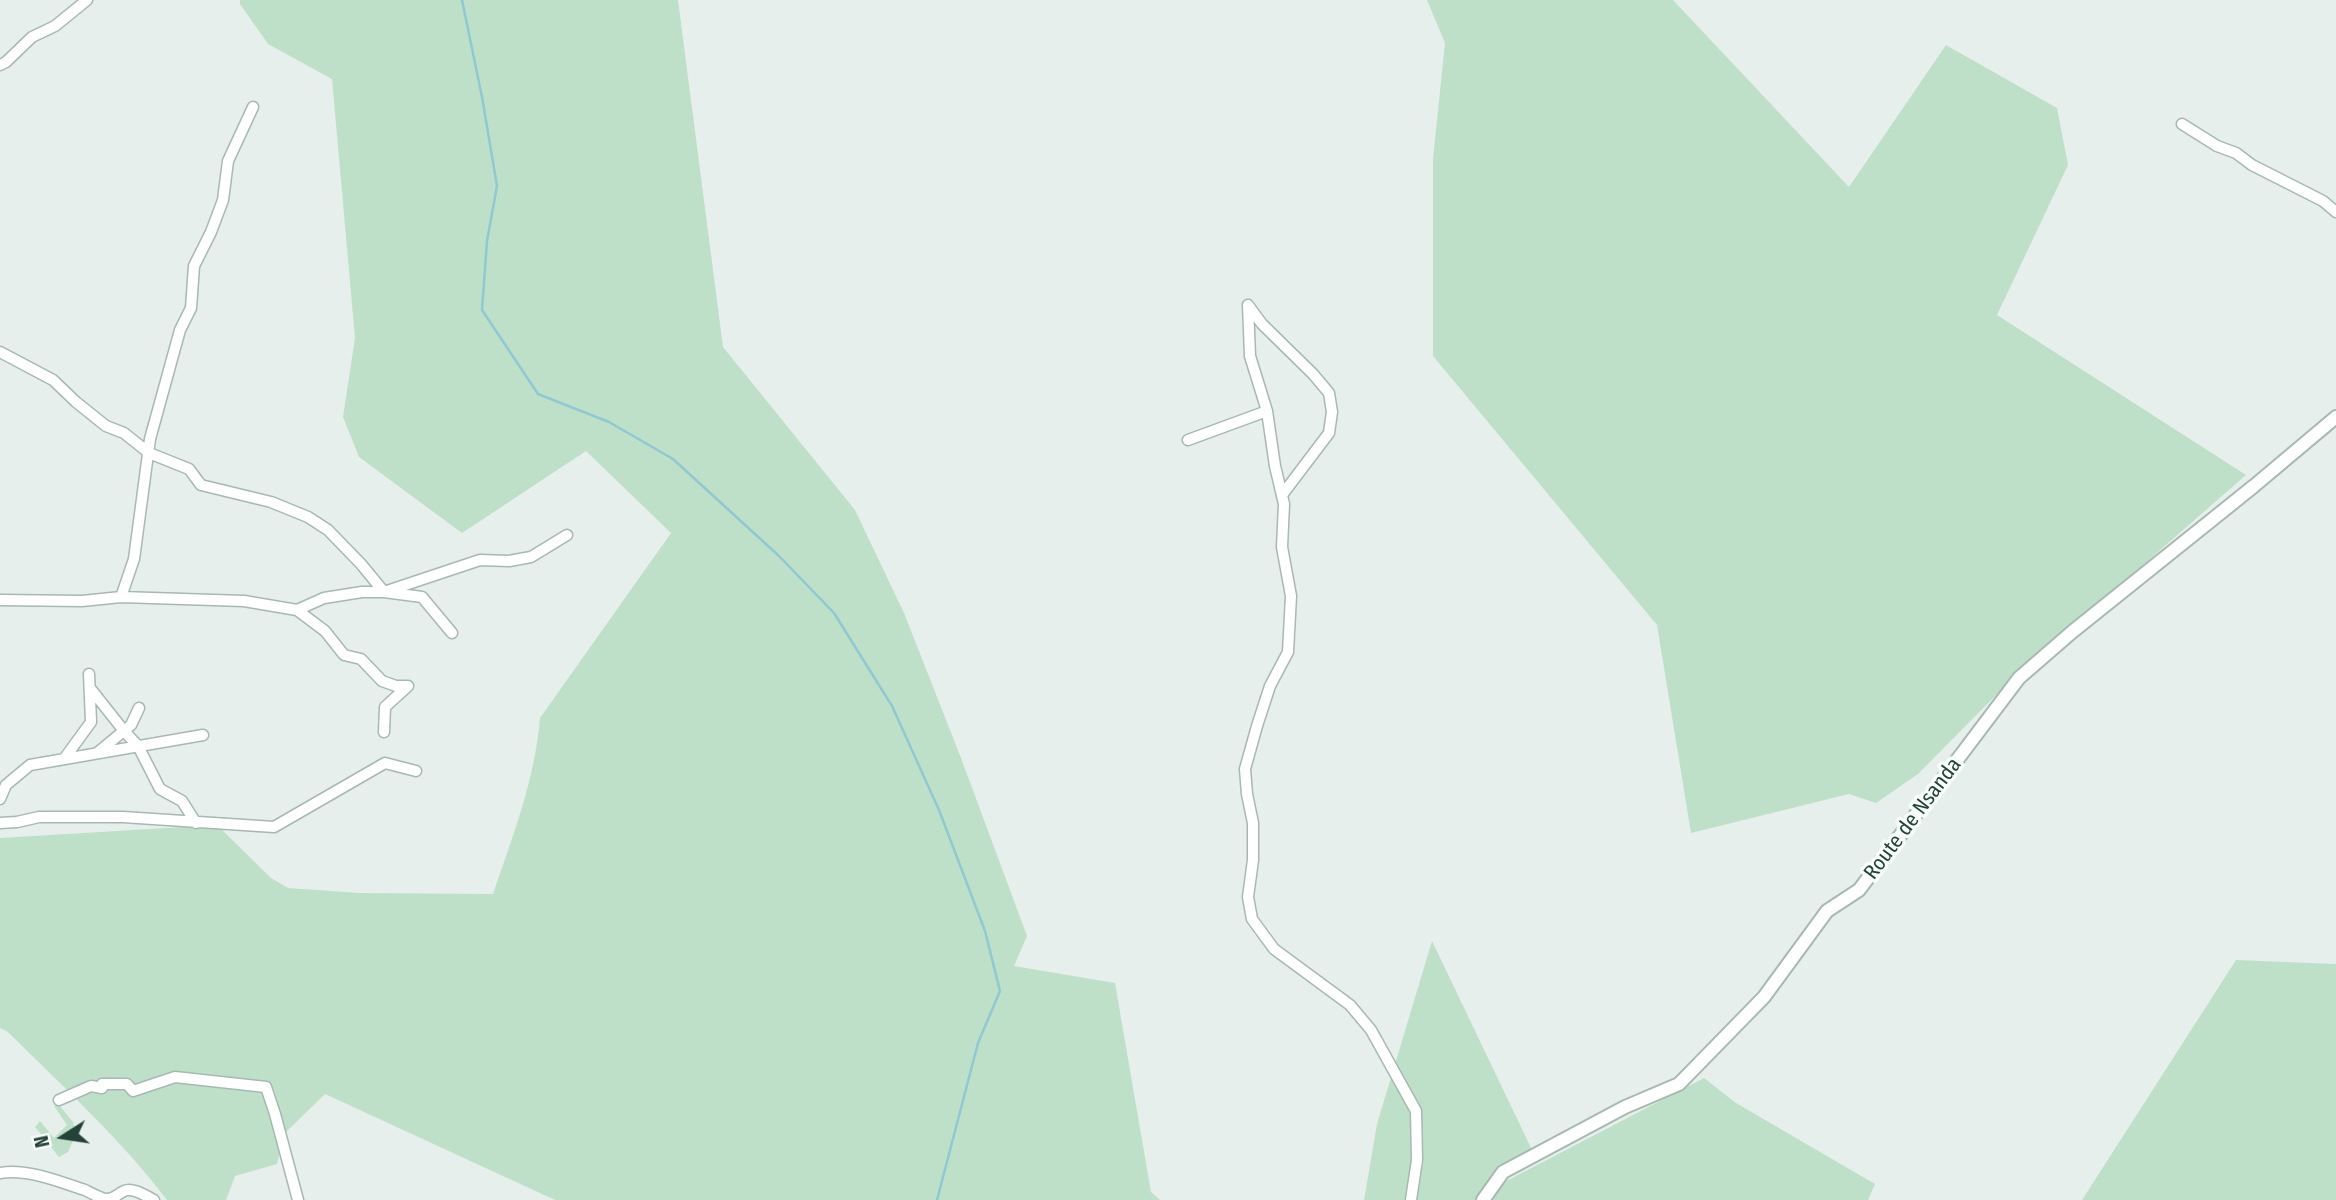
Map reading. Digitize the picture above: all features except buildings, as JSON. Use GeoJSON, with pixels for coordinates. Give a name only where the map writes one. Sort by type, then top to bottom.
{"type":"FeatureCollection","features":[{"type":"Feature","properties":{"kind":"street"},"geometry":{"type":"LineString","coordinates":[[0,65],[32,37],[55,26],[87,0]]}},
{"type":"Feature","properties":{"kind":"street"},"geometry":{"type":"LineString","coordinates":[[121,597],[134,559],[150,439],[180,330],[191,308],[194,266],[223,200],[228,161],[253,107]]}},
{"type":"Feature","properties":{"kind":"street"},"geometry":{"type":"LineString","coordinates":[[2182,124],[2217,146],[2236,153],[2252,165],[2323,201],[2336,212]]}},
{"type":"Feature","properties":{"kind":"street"},"geometry":{"type":"LineString","coordinates":[[1282,495],[1329,433],[1332,412],[1329,393],[1262,324],[1248,305],[1250,356],[1267,411],[1282,495],[1284,504],[1282,547],[1291,596],[1288,652],[1270,686],[1245,769],[1253,824],[1253,860],[1248,897],[1252,919],[1274,949],[1350,1005],[1371,1030],[1416,1111],[1417,1160],[1411,1200]]}},
{"type":"Feature","properties":{"kind":"street"},"geometry":{"type":"LineString","coordinates":[[0,352],[53,380],[106,426],[124,433],[149,453],[189,469],[201,485],[271,502],[308,517],[328,530],[384,593]]}},
{"type":"Feature","properties":{"kind":"street"},"geometry":{"type":"LineString","coordinates":[[1188,440],[1267,411]]}},
{"type":"Feature","properties":{"kind":"street","name":"Route de Nsanda"},"geometry":{"type":"LineString","coordinates":[[1483,1200],[1503,1172],[1625,1107],[1679,1084],[1764,997],[1826,911],[1859,890],[2019,678],[2336,417]]}},
{"type":"Feature","properties":{"kind":"street"},"geometry":{"type":"LineString","coordinates":[[384,593],[480,560],[509,561],[531,558],[567,535]]}},
{"type":"Feature","properties":{"kind":"street"},"geometry":{"type":"LineString","coordinates":[[297,610],[324,598],[362,592],[422,597],[452,633]]}},
{"type":"Feature","properties":{"kind":"street"},"geometry":{"type":"LineString","coordinates":[[0,600],[82,601],[121,597],[244,601],[297,610],[325,631],[344,655],[361,659],[382,681],[396,686],[408,686],[385,707],[384,733]]}},
{"type":"Feature","properties":{"kind":"street"},"geometry":{"type":"LineString","coordinates":[[64,759],[91,722],[89,674]]}},
{"type":"Feature","properties":{"kind":"street"},"geometry":{"type":"LineString","coordinates":[[90,688],[138,746],[160,789],[182,801],[196,823]]}},
{"type":"Feature","properties":{"kind":"street"},"geometry":{"type":"LineString","coordinates":[[97,753],[131,725],[139,708]]}},
{"type":"Feature","properties":{"kind":"street"},"geometry":{"type":"LineString","coordinates":[[0,799],[6,785],[30,765],[203,735]]}},
{"type":"Feature","properties":{"kind":"street"},"geometry":{"type":"LineString","coordinates":[[0,823],[39,817],[123,817],[274,827],[385,763],[416,771]]}},
{"type":"Feature","properties":{"kind":"street"},"geometry":{"type":"LineString","coordinates":[[59,1100],[91,1086],[102,1088],[102,1084],[127,1084],[133,1090],[175,1077],[266,1087],[298,1200]]}},
{"type":"Feature","properties":{"kind":"street"},"geometry":{"type":"LineString","coordinates":[[0,1173],[10,1171],[40,1177],[104,1199],[131,1190],[154,1200]]}},
{"type":"Feature","properties":{"kind":"green space"},"geometry":{"type":"Polygon","coordinates":[[[240,0],[678,0],[723,347],[855,510],[904,613],[1027,936],[1014,966],[1115,983],[1151,1192],[1160,1200],[555,1200],[325,1094],[285,1133],[277,1164],[235,1176],[226,1200],[167,1200],[90,1113],[8,1032],[0,1028],[0,838],[217,825],[271,878],[288,888],[359,893],[493,894],[528,785],[540,718],[671,533],[586,451],[462,533],[359,457],[343,417],[355,338],[332,79],[268,44],[240,4],[240,0]]]}},
{"type":"Feature","properties":{"kind":"green space"},"geometry":{"type":"Polygon","coordinates":[[[1427,0],[1673,0],[1849,187],[1946,45],[2057,108],[2068,165],[1997,315],[2246,475],[2009,682],[1918,774],[1876,803],[1849,794],[1691,833],[1657,625],[1433,356],[1433,159],[1445,43],[1427,0]]]}},
{"type":"Feature","properties":{"kind":"green space"},"geometry":{"type":"Polygon","coordinates":[[[1432,941],[1533,1152],[1501,1168],[1477,1200],[1364,1200],[1377,1124],[1432,941]]]}},
{"type":"Feature","properties":{"kind":"green space"},"geometry":{"type":"Polygon","coordinates":[[[2236,960],[2336,964],[2336,1200],[2082,1200],[2236,960]]]}},
{"type":"Feature","properties":{"kind":"green space"},"geometry":{"type":"Polygon","coordinates":[[[1704,1078],[1736,1103],[1875,1184],[1868,1200],[1489,1200],[1493,1188],[1704,1078]]]}},
{"type":"Feature","properties":{"kind":"green space"},"geometry":{"type":"Polygon","coordinates":[[[59,1105],[73,1122],[76,1134],[68,1152],[59,1157],[35,1127],[40,1121],[54,1138],[67,1125],[54,1106],[59,1105]]]}},
{"type":"Feature","properties":{"kind":"waterway"},"geometry":{"type":"LineString","coordinates":[[462,0],[497,186],[487,241],[482,310],[538,394],[609,422],[673,459],[779,556],[834,613],[892,706],[939,810],[985,931],[1000,991],[978,1043],[937,1200]]}}]}
